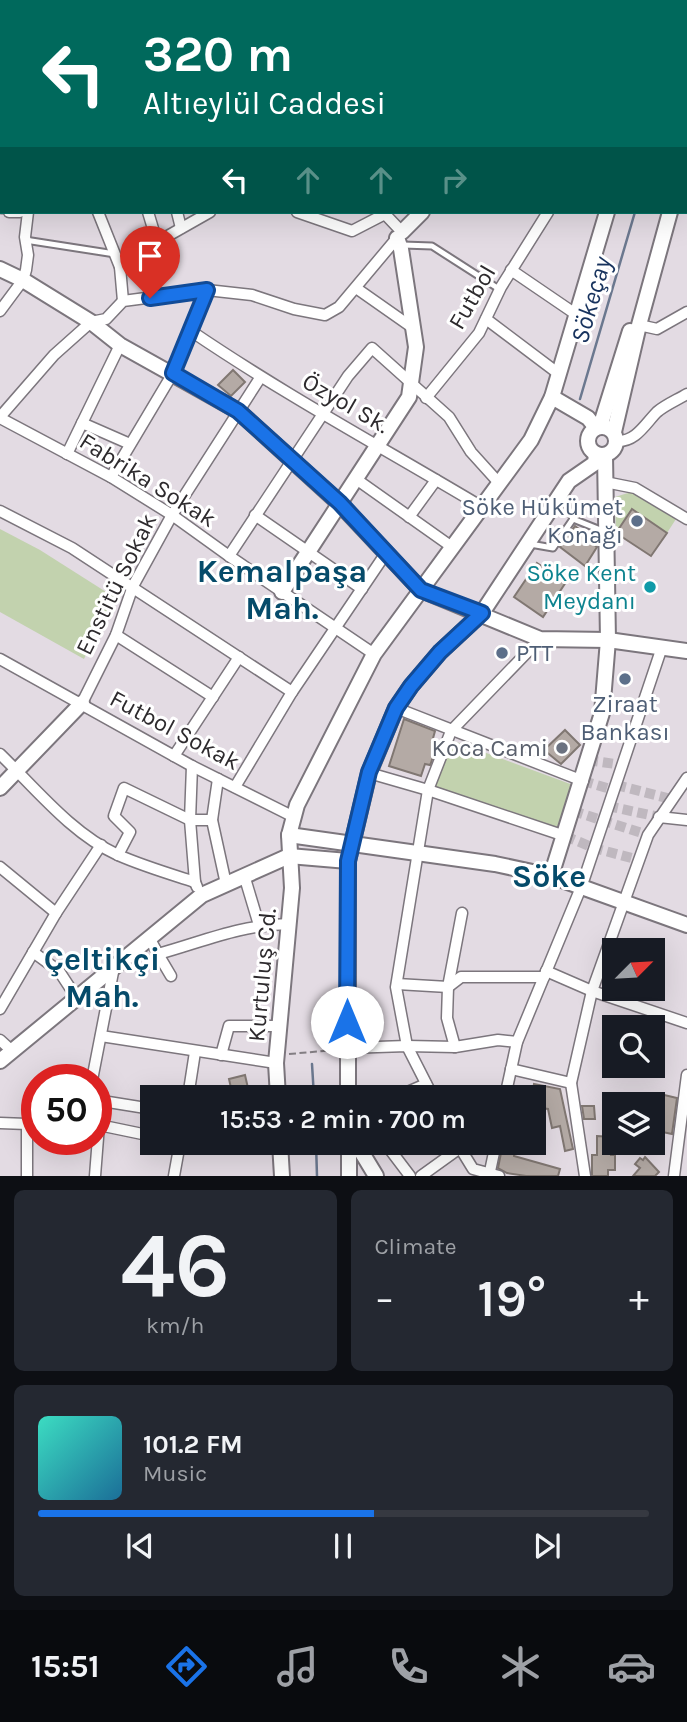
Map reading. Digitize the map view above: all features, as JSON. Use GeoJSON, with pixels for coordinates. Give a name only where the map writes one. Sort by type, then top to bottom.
{"type":"FeatureCollection","features":[{"type":"Feature","properties":{"kind":"main road"},"geometry":{"type":"LineString","coordinates":[[282,592],[409,397],[416,347],[400,238],[420,214]]}},
{"type":"Feature","properties":{"kind":"main road","name":"Kurtuluş Cd."},"geometry":{"type":"LineString","coordinates":[[278,1085],[277,1059],[292,888],[289,835],[297,805],[374,654],[531,440],[552,397],[606,214]]}},
{"type":"Feature","properties":{"kind":"main road"},"geometry":{"type":"LineString","coordinates":[[348,1085],[348,861],[369,772],[396,708],[411,686],[440,652],[482,613],[561,492],[577,473],[595,463],[601,454],[613,450],[607,432],[664,214]]}},
{"type":"Feature","properties":{"kind":"main road"},"geometry":{"type":"LineString","coordinates":[[636,325],[669,214]]}},
{"type":"Feature","properties":{"kind":"main road"},"geometry":{"type":"LineString","coordinates":[[0,269],[91,322],[120,345],[238,411],[340,503],[421,590],[540,639],[608,640],[662,647],[686,647]]}},
{"type":"Feature","properties":{"kind":"main road"},"geometry":{"type":"LineString","coordinates":[[552,397],[607,432]]}},
{"type":"Feature","properties":{"kind":"main road"},"geometry":{"type":"LineString","coordinates":[[601,454],[590,448],[588,439],[607,432]]}},
{"type":"Feature","properties":{"kind":"main road"},"geometry":{"type":"LineString","coordinates":[[551,876],[583,781],[602,713],[608,640],[605,482],[601,454]]}},
{"type":"Feature","properties":{"kind":"main road"},"geometry":{"type":"LineString","coordinates":[[0,788],[82,703]]}},
{"type":"Feature","properties":{"kind":"main road"},"geometry":{"type":"LineString","coordinates":[[289,835],[495,864],[551,876],[687,925]]}},
{"type":"Feature","properties":{"kind":"main road"},"geometry":{"type":"LineString","coordinates":[[0,1061],[150,939],[198,889],[226,884],[289,856],[348,861]]}},
{"type":"Feature","properties":{"kind":"main road"},"geometry":{"type":"LineString","coordinates":[[281,1155],[282,1176]]}},
{"type":"Feature","properties":{"kind":"main road"},"geometry":{"type":"LineString","coordinates":[[349,1155],[349,1176]]}},
{"type":"Feature","properties":{"kind":"main road"},"geometry":{"type":"LineString","coordinates":[[363,1155],[376,1176]]}},
{"type":"Feature","properties":{"kind":"street"},"geometry":{"type":"LineString","coordinates":[[0,311],[23,280],[28,255],[25,240],[28,214]]}},
{"type":"Feature","properties":{"kind":"street"},"geometry":{"type":"LineString","coordinates":[[99,214],[120,267],[123,301]]}},
{"type":"Feature","properties":{"kind":"street"},"geometry":{"type":"LineString","coordinates":[[149,214],[157,242]]}},
{"type":"Feature","properties":{"kind":"street"},"geometry":{"type":"LineString","coordinates":[[178,214],[181,228]]}},
{"type":"Feature","properties":{"kind":"street"},"geometry":{"type":"LineString","coordinates":[[120,267],[146,248],[206,214]]}},
{"type":"Feature","properties":{"kind":"street"},"geometry":{"type":"LineString","coordinates":[[303,214],[352,231],[381,214]]}},
{"type":"Feature","properties":{"kind":"street"},"geometry":{"type":"LineString","coordinates":[[0,417],[54,355],[91,322],[106,319],[123,301],[207,290],[252,295],[294,309],[325,315],[339,307],[400,238],[384,214]]}},
{"type":"Feature","properties":{"kind":"street","name":"Futbol"},"geometry":{"type":"LineString","coordinates":[[426,398],[479,333],[500,289],[547,214]]}},
{"type":"Feature","properties":{"kind":"street"},"geometry":{"type":"LineString","coordinates":[[146,248],[150,298]]}},
{"type":"Feature","properties":{"kind":"street"},"geometry":{"type":"LineString","coordinates":[[511,270],[578,316]]}},
{"type":"Feature","properties":{"kind":"street"},"geometry":{"type":"LineString","coordinates":[[356,288],[413,328]]}},
{"type":"Feature","properties":{"kind":"street"},"geometry":{"type":"LineString","coordinates":[[111,477],[173,373],[207,290]]}},
{"type":"Feature","properties":{"kind":"street"},"geometry":{"type":"LineString","coordinates":[[636,325],[657,330],[687,313]]}},
{"type":"Feature","properties":{"kind":"street"},"geometry":{"type":"LineString","coordinates":[[486,318],[559,374]]}},
{"type":"Feature","properties":{"kind":"street","name":"Özyol Sk."},"geometry":{"type":"LineString","coordinates":[[191,331],[260,378],[482,508]]}},
{"type":"Feature","properties":{"kind":"street"},"geometry":{"type":"LineString","coordinates":[[67,454],[120,345]]}},
{"type":"Feature","properties":{"kind":"street"},"geometry":{"type":"LineString","coordinates":[[229,556],[348,376],[372,348],[449,417],[471,452],[499,484]]}},
{"type":"Feature","properties":{"kind":"street","name":"Enstitü Sokak"},"geometry":{"type":"LineString","coordinates":[[82,703],[116,635],[133,586],[172,515],[260,378]]}},
{"type":"Feature","properties":{"kind":"street"},"geometry":{"type":"LineString","coordinates":[[607,432],[625,442],[632,439],[659,411],[687,394]]}},
{"type":"Feature","properties":{"kind":"street","name":"Fabrika Sokak"},"geometry":{"type":"LineString","coordinates":[[0,417],[111,477],[172,515],[374,654]]}},
{"type":"Feature","properties":{"kind":"street"},"geometry":{"type":"LineString","coordinates":[[82,423],[130,444]]}},
{"type":"Feature","properties":{"kind":"street"},"geometry":{"type":"LineString","coordinates":[[356,479],[452,547]]}},
{"type":"Feature","properties":{"kind":"street"},"geometry":{"type":"LineString","coordinates":[[409,517],[436,480]]}},
{"type":"Feature","properties":{"kind":"street"},"geometry":{"type":"LineString","coordinates":[[605,482],[635,488],[687,519]]}},
{"type":"Feature","properties":{"kind":"street"},"geometry":{"type":"LineString","coordinates":[[0,511],[72,548],[292,692]]}},
{"type":"Feature","properties":{"kind":"street"},"geometry":{"type":"LineString","coordinates":[[255,515],[362,589]]}},
{"type":"Feature","properties":{"kind":"street"},"geometry":{"type":"LineString","coordinates":[[235,787],[292,692],[386,553]]}},
{"type":"Feature","properties":{"kind":"street"},"geometry":{"type":"LineString","coordinates":[[116,635],[213,697]]}},
{"type":"Feature","properties":{"kind":"street"},"geometry":{"type":"LineString","coordinates":[[426,1084],[407,1046],[397,984],[428,790],[451,730],[540,639]]}},
{"type":"Feature","properties":{"kind":"street"},"geometry":{"type":"LineString","coordinates":[[508,1085],[517,1042],[582,885],[662,647]]}},
{"type":"Feature","properties":{"kind":"street"},"geometry":{"type":"LineString","coordinates":[[174,756],[239,657]]}},
{"type":"Feature","properties":{"kind":"street","name":"Futbol Sokak"},"geometry":{"type":"LineString","coordinates":[[0,659],[192,766],[294,817]]}},
{"type":"Feature","properties":{"kind":"street"},"geometry":{"type":"LineString","coordinates":[[396,708],[583,781]]}},
{"type":"Feature","properties":{"kind":"street"},"geometry":{"type":"LineString","coordinates":[[0,754],[68,820],[101,845],[198,889],[190,820],[192,766]]}},
{"type":"Feature","properties":{"kind":"street"},"geometry":{"type":"LineString","coordinates":[[369,772],[565,836]]}},
{"type":"Feature","properties":{"kind":"street"},"geometry":{"type":"LineString","coordinates":[[585,1176],[571,1083],[592,991],[648,835],[687,778]]}},
{"type":"Feature","properties":{"kind":"street"},"geometry":{"type":"LineString","coordinates":[[218,779],[212,820],[226,884]]}},
{"type":"Feature","properties":{"kind":"street"},"geometry":{"type":"LineString","coordinates":[[118,855],[130,832],[114,816],[124,788],[190,820],[212,820]]}},
{"type":"Feature","properties":{"kind":"street"},"geometry":{"type":"LineString","coordinates":[[659,817],[687,820]]}},
{"type":"Feature","properties":{"kind":"street"},"geometry":{"type":"LineString","coordinates":[[0,1010],[56,913],[101,845]]}},
{"type":"Feature","properties":{"kind":"street"},"geometry":{"type":"LineString","coordinates":[[1,871],[56,913]]}},
{"type":"Feature","properties":{"kind":"street"},"geometry":{"type":"LineString","coordinates":[[244,875],[259,925]]}},
{"type":"Feature","properties":{"kind":"street"},"geometry":{"type":"LineString","coordinates":[[455,1047],[447,1018],[448,987],[462,913]]}},
{"type":"Feature","properties":{"kind":"street"},"geometry":{"type":"LineString","coordinates":[[158,954],[236,929],[289,924]]}},
{"type":"Feature","properties":{"kind":"street"},"geometry":{"type":"LineString","coordinates":[[150,939],[171,976]]}},
{"type":"Feature","properties":{"kind":"street"},"geometry":{"type":"LineString","coordinates":[[33,952],[59,971],[76,997]]}},
{"type":"Feature","properties":{"kind":"street"},"geometry":{"type":"LineString","coordinates":[[95,1064],[114,966]]}},
{"type":"Feature","properties":{"kind":"street"},"geometry":{"type":"LineString","coordinates":[[397,984],[448,987],[461,977],[545,974],[687,1023]]}},
{"type":"Feature","properties":{"kind":"street"},"geometry":{"type":"LineString","coordinates":[[220,1055],[229,1026],[280,1026]]}},
{"type":"Feature","properties":{"kind":"street"},"geometry":{"type":"LineString","coordinates":[[101,1036],[195,1052],[277,1059]]}},
{"type":"Feature","properties":{"kind":"street"},"geometry":{"type":"LineString","coordinates":[[0,1040],[12,1051]]}},
{"type":"Feature","properties":{"kind":"street"},"geometry":{"type":"LineString","coordinates":[[347,1048],[455,1047],[498,1040],[517,1042]]}},
{"type":"Feature","properties":{"kind":"street"},"geometry":{"type":"LineString","coordinates":[[190,1085],[195,1052]]}},
{"type":"Feature","properties":{"kind":"street"},"geometry":{"type":"LineString","coordinates":[[511,1069],[571,1083]]}},
{"type":"Feature","properties":{"kind":"street"},"geometry":{"type":"LineString","coordinates":[[674,1176],[687,1075]]}},
{"type":"Feature","properties":{"kind":"street"},"geometry":{"type":"LineString","coordinates":[[112,1103],[140,1107]]}},
{"type":"Feature","properties":{"kind":"street"},"geometry":{"type":"LineString","coordinates":[[0,1123],[21,1122]]}},
{"type":"Feature","properties":{"kind":"street"},"geometry":{"type":"LineString","coordinates":[[112,1126],[140,1133]]}},
{"type":"Feature","properties":{"kind":"street"},"geometry":{"type":"LineString","coordinates":[[27,1176],[29,1155]]}},
{"type":"Feature","properties":{"kind":"street"},"geometry":{"type":"LineString","coordinates":[[95,1176],[96,1155]]}},
{"type":"Feature","properties":{"kind":"street"},"geometry":{"type":"LineString","coordinates":[[174,1176],[178,1155]]}},
{"type":"Feature","properties":{"kind":"street"},"geometry":{"type":"LineString","coordinates":[[393,1155],[410,1176]]}},
{"type":"Feature","properties":{"kind":"street"},"geometry":{"type":"LineString","coordinates":[[421,1176],[447,1155]]}},
{"type":"Feature","properties":{"kind":"street"},"geometry":{"type":"LineString","coordinates":[[465,1155],[473,1169],[492,1175],[494,1155]]}},
{"type":"Feature","properties":{"kind":"lane"},"geometry":{"type":"LineString","coordinates":[[400,238],[432,246],[500,289]]}},
{"type":"Feature","properties":{"kind":"lane"},"geometry":{"type":"LineString","coordinates":[[25,240],[115,254]]}},
{"type":"Feature","properties":{"kind":"lane"},"geometry":{"type":"LineString","coordinates":[[561,492],[573,519],[606,532]]}},
{"type":"Feature","properties":{"kind":"lane"},"geometry":{"type":"LineString","coordinates":[[527,543],[553,548],[573,519]]}},
{"type":"Feature","properties":{"kind":"path"},"geometry":{"type":"LineString","coordinates":[[277,1059],[347,1048]]}},
{"type":"Feature","properties":{"kind":"green space"},"geometry":{"type":"Polygon","coordinates":[[[636,493],[676,519],[667,533],[632,509],[616,533],[615,497],[636,493]]]}},
{"type":"Feature","properties":{"kind":"green space"},"geometry":{"type":"Polygon","coordinates":[[[0,529],[40,550],[114,597],[84,659],[0,612],[0,529]]]}},
{"type":"Feature","properties":{"kind":"green space"},"geometry":{"type":"Polygon","coordinates":[[[451,740],[573,785],[556,830],[435,787],[451,740]]]}},
{"type":"Feature","properties":{"kind":"building"},"geometry":{"type":"Polygon","coordinates":[[[233,370],[245,382],[231,396],[218,385],[233,370]]]}},
{"type":"Feature","properties":{"kind":"building","name":"Söke Hükümet Konağı"},"geometry":{"type":"Polygon","coordinates":[[[632,509],[667,533],[651,556],[616,533],[632,509]]]}},
{"type":"Feature","properties":{"kind":"building"},"geometry":{"type":"Polygon","coordinates":[[[575,526],[597,547],[585,566],[560,547],[575,526]]]}},
{"type":"Feature","properties":{"kind":"building"},"geometry":{"type":"Polygon","coordinates":[[[537,563],[566,582],[543,617],[514,597],[537,563]]]}},
{"type":"Feature","properties":{"kind":"building"},"geometry":{"type":"Polygon","coordinates":[[[404,719],[435,731],[432,742],[437,743],[431,763],[425,764],[421,776],[389,766],[404,719]]]}},
{"type":"Feature","properties":{"kind":"building","name":"Koca Cami"},"geometry":{"type":"Polygon","coordinates":[[[565,730],[580,745],[561,764],[544,750],[565,730]]]}},
{"type":"Feature","properties":{"kind":"building"},"geometry":{"type":"Polygon","coordinates":[[[245,1075],[247,1085],[230,1085],[229,1079],[245,1075]]]}},
{"type":"Feature","properties":{"kind":"building"},"geometry":{"type":"Polygon","coordinates":[[[546,1086],[560,1089],[573,1149],[565,1151],[560,1126],[552,1128],[546,1086]]]}},
{"type":"Feature","properties":{"kind":"building"},"geometry":{"type":"Polygon","coordinates":[[[665,1095],[677,1098],[672,1134],[665,1133],[665,1095]]]}},
{"type":"Feature","properties":{"kind":"building"},"geometry":{"type":"Polygon","coordinates":[[[582,1106],[594,1106],[595,1119],[584,1119],[582,1106]]]}},
{"type":"Feature","properties":{"kind":"building"},"geometry":{"type":"Polygon","coordinates":[[[597,1136],[602,1136],[602,1155],[615,1155],[615,1170],[608,1170],[608,1176],[592,1176],[592,1155],[597,1155],[597,1136]]]}},
{"type":"Feature","properties":{"kind":"building"},"geometry":{"type":"Polygon","coordinates":[[[501,1155],[514,1155],[560,1169],[558,1176],[526,1176],[507,1173],[498,1168],[501,1155]]]}},
{"type":"Feature","properties":{"kind":"building"},"geometry":{"type":"Polygon","coordinates":[[[645,1157],[659,1172],[655,1176],[633,1176],[640,1168],[635,1164],[645,1157]]]}},
{"type":"Feature","properties":{"kind":"waterway","name":"Sökeçay"},"geometry":{"type":"LineString","coordinates":[[580,399],[634,214]]}},
{"type":"Feature","properties":{"kind":"waterway","name":"Sökeçay"},"geometry":{"type":"LineString","coordinates":[[312,1064],[313,1085]]}},
{"type":"Feature","properties":{"kind":"waterway","name":"Sökeçay"},"geometry":{"type":"LineString","coordinates":[[316,1155],[317,1176]]}},
{"type":"Feature","properties":{"kind":"tunnel"},"geometry":{"type":"LineString","coordinates":[[588,760],[622,765]]}},
{"type":"Feature","properties":{"kind":"tunnel"},"geometry":{"type":"LineString","coordinates":[[583,781],[614,790]]}},
{"type":"Feature","properties":{"kind":"tunnel"},"geometry":{"type":"LineString","coordinates":[[616,785],[671,799]]}},
{"type":"Feature","properties":{"kind":"tunnel"},"geometry":{"type":"LineString","coordinates":[[608,806],[659,817]]}},
{"type":"Feature","properties":{"kind":"tunnel"},"geometry":{"type":"LineString","coordinates":[[573,811],[648,835]]}},
{"type":"Feature","properties":{"kind":"tunnel"},"geometry":{"type":"LineString","coordinates":[[565,836],[594,848],[639,860]]}},
{"type":"Feature","properties":{"kind":"place","name":"Söke Hükümet Konağı"},"geometry":{"type":"Point","coordinates":[637,521]}},
{"type":"Feature","properties":{"kind":"place","name":"Söke Kent Meydanı"},"geometry":{"type":"Point","coordinates":[650,587]}},
{"type":"Feature","properties":{"kind":"place","name":"PTT"},"geometry":{"type":"Point","coordinates":[502,653]}},
{"type":"Feature","properties":{"kind":"place","name":"Ziraat Bankası"},"geometry":{"type":"Point","coordinates":[625,679]}},
{"type":"Feature","properties":{"kind":"place","name":"Koca Cami"},"geometry":{"type":"Point","coordinates":[562,748]}},
{"type":"Feature","properties":{"kind":"district","name":"Kemalpaşa Mah."},"geometry":{"type":"Point","coordinates":[282,590]}},
{"type":"Feature","properties":{"kind":"district","name":"Söke"},"geometry":{"type":"Point","coordinates":[549,876]}},
{"type":"Feature","properties":{"kind":"district","name":"Çeltikçi Mah."},"geometry":{"type":"Point","coordinates":[102,978]}},
{"type":"Feature","properties":{"kind":"route"},"geometry":{"type":"LineString","coordinates":[[150,298],[207,290],[173,373],[238,411],[340,503],[421,590],[482,613],[440,652],[411,686],[396,708],[369,772],[348,861],[347,1022]]}}]}
